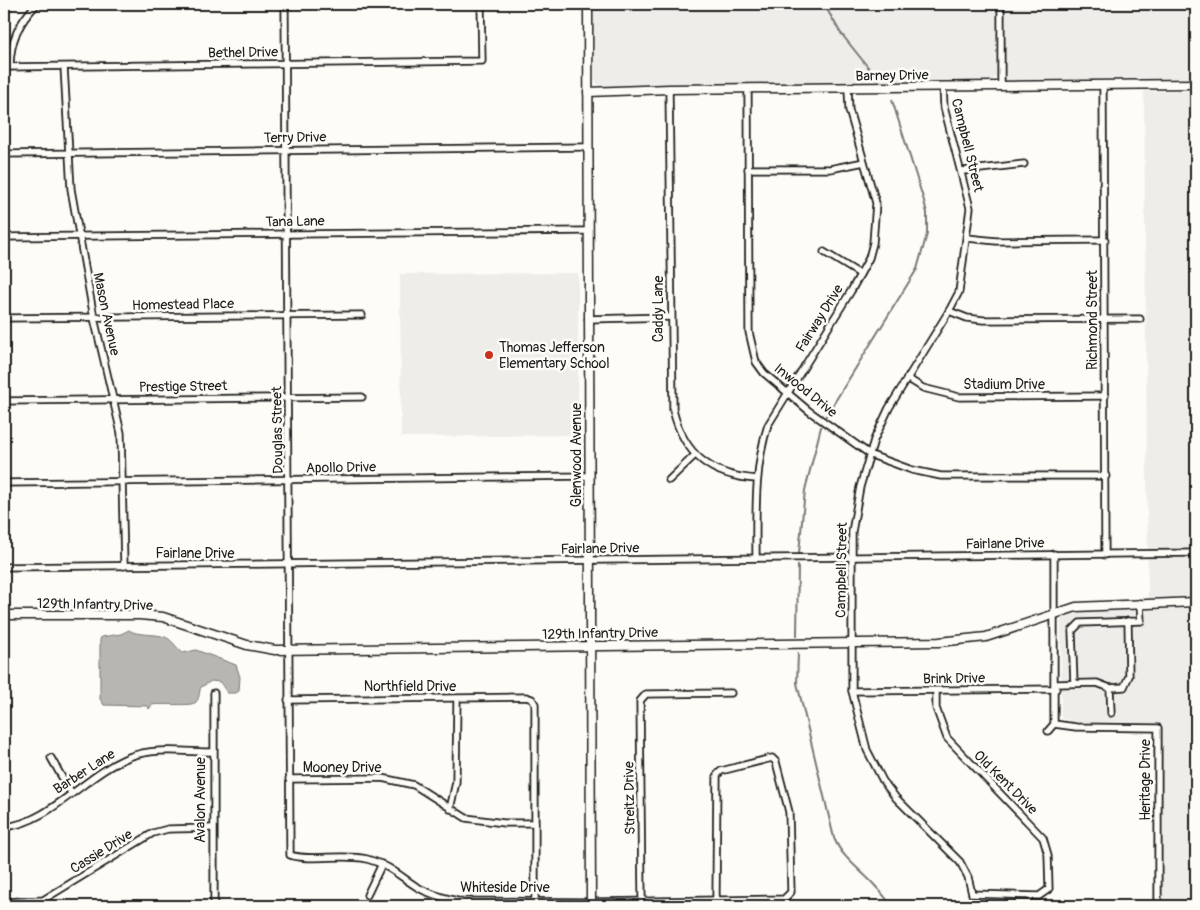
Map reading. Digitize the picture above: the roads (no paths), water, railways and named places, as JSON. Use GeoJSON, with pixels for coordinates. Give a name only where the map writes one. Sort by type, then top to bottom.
{"type":"FeatureCollection","features":[{"type":"Feature","properties":{"kind":"street"},"geometry":{"type":"LineString","coordinates":[[7,67],[17,30],[26,15],[38,4]]}},
{"type":"Feature","properties":{"kind":"street","name":"Douglas Street"},"geometry":{"type":"LineString","coordinates":[[285,4],[290,480],[288,565],[290,855]]}},
{"type":"Feature","properties":{"kind":"street","name":"Bethel Drive"},"geometry":{"type":"LineString","coordinates":[[7,67],[482,61],[481,4]]}},
{"type":"Feature","properties":{"kind":"street","name":"Glenwood Avenue"},"geometry":{"type":"LineString","coordinates":[[588,4],[587,231],[591,904]]}},
{"type":"Feature","properties":{"kind":"street"},"geometry":{"type":"LineString","coordinates":[[1000,4],[1001,86]]}},
{"type":"Feature","properties":{"kind":"street","name":"Mason Avenue"},"geometry":{"type":"LineString","coordinates":[[64,67],[68,153],[80,236],[94,318],[121,433],[124,566]]}},
{"type":"Feature","properties":{"kind":"street","name":"Barney Drive"},"geometry":{"type":"LineString","coordinates":[[588,92],[668,89],[1196,84]]}},
{"type":"Feature","properties":{"kind":"street","name":"Richmond Street"},"geometry":{"type":"LineString","coordinates":[[1103,85],[1105,555]]}},
{"type":"Feature","properties":{"kind":"street","name":"Campbell Street"},"geometry":{"type":"LineString","coordinates":[[943,86],[944,107],[963,171],[970,208],[959,292],[881,424],[856,509],[852,532],[852,691],[867,750],[883,781],[896,798],[960,862],[968,877],[972,894]]}},
{"type":"Feature","properties":{"kind":"street","name":"Fairway Drive"},"geometry":{"type":"LineString","coordinates":[[756,558],[757,479],[761,448],[768,425],[786,392],[869,258],[876,223],[876,203],[850,110],[848,88]]}},
{"type":"Feature","properties":{"kind":"street","name":"Caddy Lane"},"geometry":{"type":"LineString","coordinates":[[668,89],[672,410],[684,441],[695,455],[709,466],[724,473],[757,479]]}},
{"type":"Feature","properties":{"kind":"street","name":"Inwood Drive"},"geometry":{"type":"LineString","coordinates":[[748,89],[749,332],[756,362],[764,373],[786,392],[871,455],[912,470],[941,476],[1106,476]]}},
{"type":"Feature","properties":{"kind":"street","name":"Terry Drive"},"geometry":{"type":"LineString","coordinates":[[4,154],[287,149],[587,147]]}},
{"type":"Feature","properties":{"kind":"street"},"geometry":{"type":"LineString","coordinates":[[748,169],[830,169],[864,162]]}},
{"type":"Feature","properties":{"kind":"street"},"geometry":{"type":"LineString","coordinates":[[963,171],[1024,164]]}},
{"type":"Feature","properties":{"kind":"street","name":"Tana Lane"},"geometry":{"type":"LineString","coordinates":[[4,237],[587,231]]}},
{"type":"Feature","properties":{"kind":"street"},"geometry":{"type":"LineString","coordinates":[[967,238],[996,241],[1105,240]]}},
{"type":"Feature","properties":{"kind":"street"},"geometry":{"type":"LineString","coordinates":[[824,252],[860,274]]}},
{"type":"Feature","properties":{"kind":"street"},"geometry":{"type":"LineString","coordinates":[[949,311],[983,320],[1140,319]]}},
{"type":"Feature","properties":{"kind":"street","name":"Homestead Place"},"geometry":{"type":"LineString","coordinates":[[4,318],[362,315]]}},
{"type":"Feature","properties":{"kind":"street"},"geometry":{"type":"LineString","coordinates":[[588,319],[671,317]]}},
{"type":"Feature","properties":{"kind":"street","name":"Stadium Drive"},"geometry":{"type":"LineString","coordinates":[[907,378],[923,388],[959,397],[1105,396]]}},
{"type":"Feature","properties":{"kind":"street","name":"Prestige Street"},"geometry":{"type":"LineString","coordinates":[[4,401],[362,397]]}},
{"type":"Feature","properties":{"kind":"street"},"geometry":{"type":"LineString","coordinates":[[669,480],[695,455]]}},
{"type":"Feature","properties":{"kind":"street","name":"Apollo Drive"},"geometry":{"type":"LineString","coordinates":[[4,483],[588,476]]}},
{"type":"Feature","properties":{"kind":"street","name":"Fairlane Drive"},"geometry":{"type":"LineString","coordinates":[[4,567],[1196,553]]}},
{"type":"Feature","properties":{"kind":"street"},"geometry":{"type":"LineString","coordinates":[[1048,731],[1054,724],[1056,686],[1054,554]]}},
{"type":"Feature","properties":{"kind":"street","name":"129th Infantry Drive"},"geometry":{"type":"LineString","coordinates":[[4,616],[139,615],[163,618],[262,649],[940,642],[986,637],[1055,613],[1092,605],[1196,602]]}},
{"type":"Feature","properties":{"kind":"street"},"geometry":{"type":"LineString","coordinates":[[1074,684],[1072,631],[1080,622],[1141,621],[1140,603]]}},
{"type":"Feature","properties":{"kind":"street"},"geometry":{"type":"LineString","coordinates":[[1111,714],[1110,688],[1124,687],[1129,676],[1128,621]]}},
{"type":"Feature","properties":{"kind":"street","name":"Brink Drive"},"geometry":{"type":"LineString","coordinates":[[852,691],[936,691],[1097,683],[1110,688]]}},
{"type":"Feature","properties":{"kind":"street","name":"Old Kent Drive"},"geometry":{"type":"LineString","coordinates":[[936,691],[936,708],[947,738],[1043,838],[1048,855],[1049,889],[1045,893],[1039,896],[972,894]]}},
{"type":"Feature","properties":{"kind":"street","name":"Streitz Drive"},"geometry":{"type":"LineString","coordinates":[[642,900],[640,700],[646,694],[731,692]]}},
{"type":"Feature","properties":{"kind":"street","name":"Avalon Avenue"},"geometry":{"type":"LineString","coordinates":[[214,693],[212,752],[214,906]]}},
{"type":"Feature","properties":{"kind":"street","name":"Northfield Drive"},"geometry":{"type":"LineString","coordinates":[[288,700],[526,697],[532,699],[535,704],[535,823]]}},
{"type":"Feature","properties":{"kind":"street"},"geometry":{"type":"LineString","coordinates":[[450,809],[456,782],[457,698]]}},
{"type":"Feature","properties":{"kind":"street","name":"Heritage Drive"},"geometry":{"type":"LineString","coordinates":[[1054,724],[1076,728],[1158,728],[1158,906]]}},
{"type":"Feature","properties":{"kind":"street","name":"Barber Lane"},"geometry":{"type":"LineString","coordinates":[[4,827],[32,820],[129,757],[151,752],[212,752]]}},
{"type":"Feature","properties":{"kind":"street"},"geometry":{"type":"LineString","coordinates":[[51,758],[71,793]]}},
{"type":"Feature","properties":{"kind":"street","name":"Whiteside Drive"},"geometry":{"type":"LineString","coordinates":[[290,855],[350,856],[382,864],[397,871],[417,887],[457,901],[535,900],[591,904],[642,900],[716,898],[784,899],[789,896],[789,812],[776,762],[772,758],[721,771],[716,775],[716,898]]}},
{"type":"Feature","properties":{"kind":"street","name":"Mooney Drive"},"geometry":{"type":"LineString","coordinates":[[289,779],[392,780],[414,785],[466,818],[481,821],[535,823]]}},
{"type":"Feature","properties":{"kind":"street"},"geometry":{"type":"LineString","coordinates":[[535,823],[535,900]]}},
{"type":"Feature","properties":{"kind":"street","name":"Cassie Drive"},"geometry":{"type":"LineString","coordinates":[[4,902],[44,900],[153,832],[168,829],[213,828]]}},
{"type":"Feature","properties":{"kind":"street"},"geometry":{"type":"LineString","coordinates":[[367,895],[382,864]]}},
{"type":"Feature","properties":{"kind":"waterway"},"geometry":{"type":"LineString","coordinates":[[824,4],[840,32],[879,81]]}},
{"type":"Feature","properties":{"kind":"waterway"},"geometry":{"type":"LineString","coordinates":[[826,416],[917,269],[927,234],[927,213],[924,201],[892,100]]}},
{"type":"Feature","properties":{"kind":"waterway"},"geometry":{"type":"LineString","coordinates":[[799,553],[805,490],[821,427]]}},
{"type":"Feature","properties":{"kind":"waterway"},"geometry":{"type":"LineString","coordinates":[[797,636],[798,565]]}},
{"type":"Feature","properties":{"kind":"waterway"},"geometry":{"type":"LineString","coordinates":[[798,653],[797,683],[834,838],[842,853],[881,892],[892,906]]}},
{"type":"Feature","properties":{"kind":"place","name":"Thomas Jefferson Elementary School"},"geometry":{"type":"Point","coordinates":[489,355]}}]}
